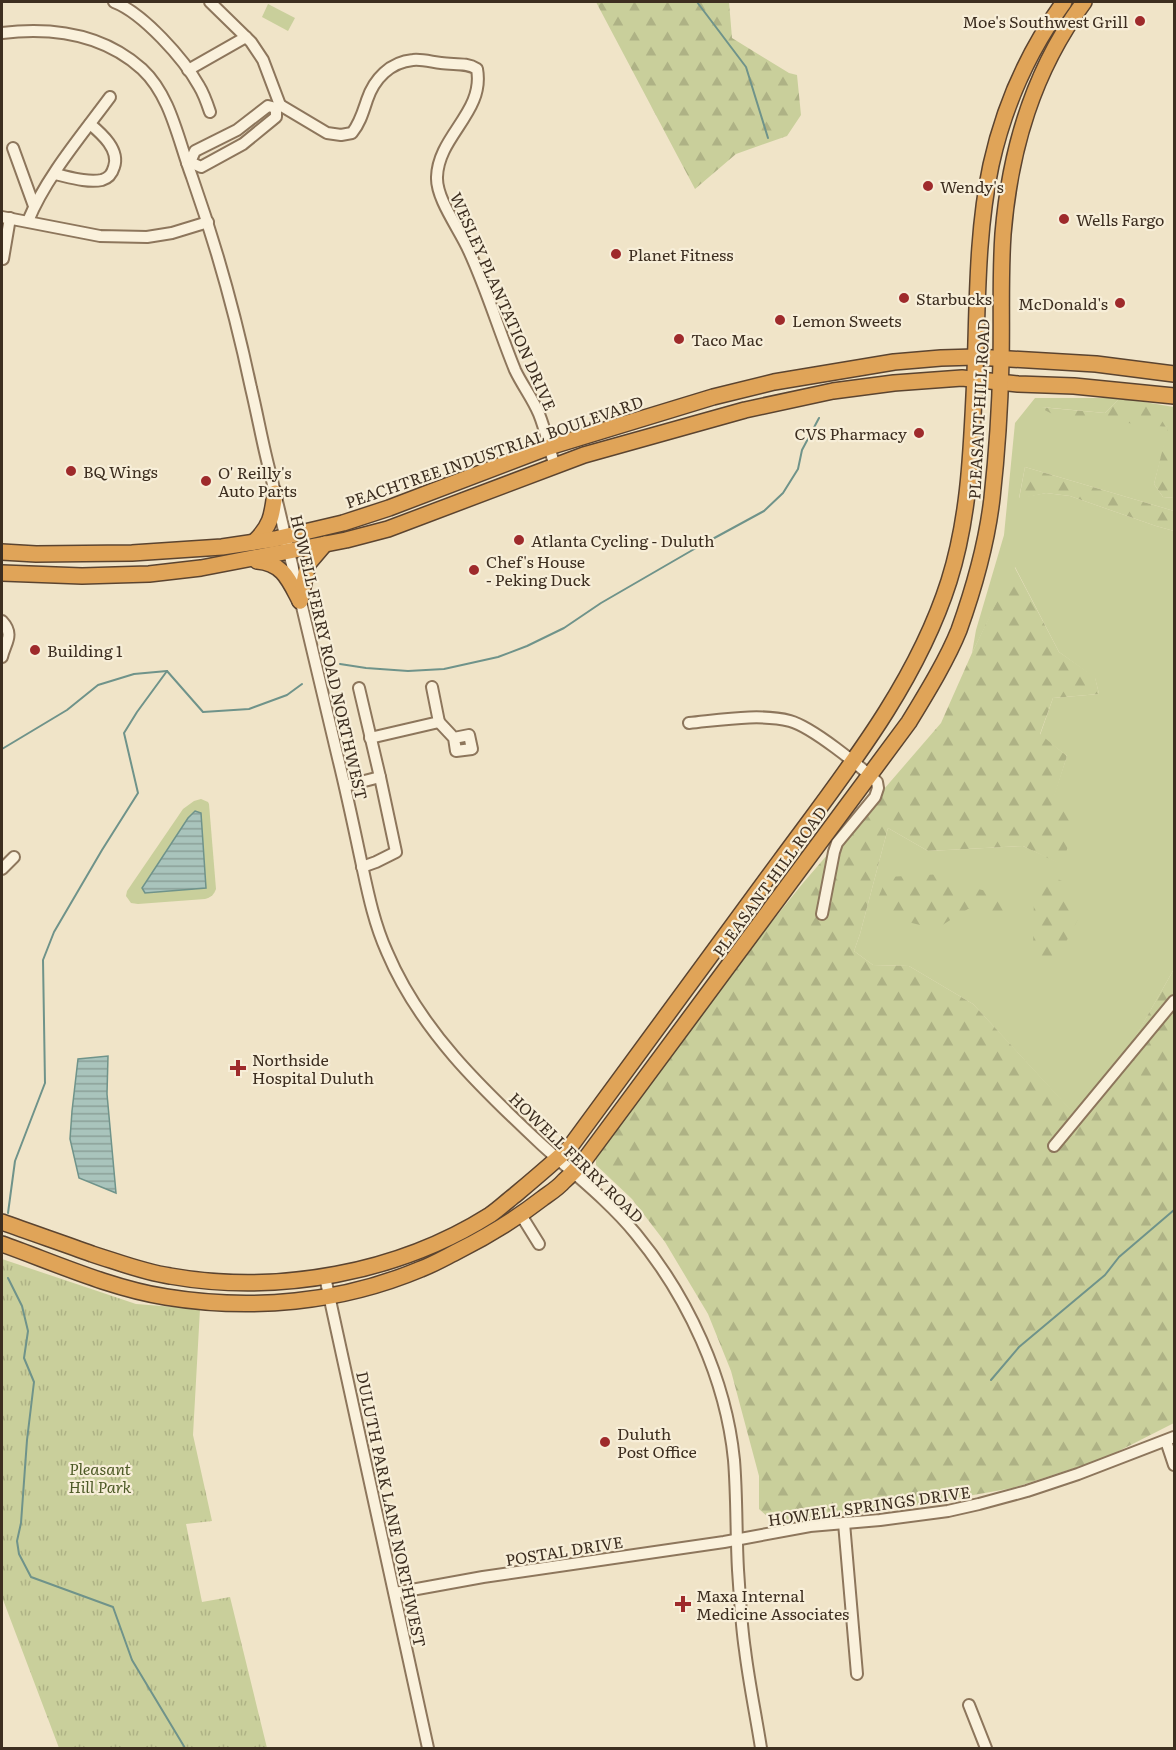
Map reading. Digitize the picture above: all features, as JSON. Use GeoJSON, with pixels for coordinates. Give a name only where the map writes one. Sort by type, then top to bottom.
{"type":"FeatureCollection","features":[{"type":"Feature","properties":{"kind":"highway","name":"PLEASANT HILL ROAD"},"geometry":{"type":"LineString","coordinates":[[2,1222],[135,1268],[171,1276],[232,1282],[287,1281],[325,1277],[391,1261],[446,1239],[491,1214],[570,1147],[852,762],[909,675],[948,584],[960,539],[968,493],[981,235],[991,164],[1001,126],[1020,77],[1047,26],[1064,2]]}},
{"type":"Feature","properties":{"kind":"highway","name":"PLEASANT HILL ROAD"},"geometry":{"type":"LineString","coordinates":[[2,1244],[93,1277],[165,1297],[213,1303],[258,1304],[301,1301],[330,1297],[378,1285],[422,1269],[476,1242],[521,1215],[573,1172],[606,1131],[909,722],[928,691],[958,632],[983,548],[990,511],[1001,382],[1003,234],[1012,168],[1023,123],[1040,76],[1059,39],[1084,2]]}},
{"type":"Feature","properties":{"kind":"highway","name":"PEACHTREE INDUSTRIAL BOULEVARD"},"geometry":{"type":"LineString","coordinates":[[2,573],[82,576],[133,574],[201,568],[249,560],[549,447],[690,404],[774,382],[894,362],[950,357],[1096,364],[1174,374]]}},
{"type":"Feature","properties":{"kind":"highway","name":"PEACHTREE INDUSTRIAL BOULEVARD"},"geometry":{"type":"LineString","coordinates":[[2,552],[132,553],[222,547],[254,542],[325,544],[388,529],[584,455],[745,410],[833,391],[894,383],[962,378],[1174,396]]}},
{"type":"Feature","properties":{"kind":"highway"},"geometry":{"type":"LineString","coordinates":[[254,542],[263,533],[272,517],[275,493]]}},
{"type":"Feature","properties":{"kind":"highway"},"geometry":{"type":"LineString","coordinates":[[300,601],[308,564],[325,544]]}},
{"type":"Feature","properties":{"kind":"highway"},"geometry":{"type":"LineString","coordinates":[[249,560],[267,562],[285,573],[300,601]]}},
{"type":"Feature","properties":{"kind":"street"},"geometry":{"type":"LineString","coordinates":[[114,2],[122,5],[147,24],[180,58],[200,86],[210,112]]}},
{"type":"Feature","properties":{"kind":"street"},"geometry":{"type":"LineString","coordinates":[[210,2],[246,37],[264,60],[278,107],[276,117],[244,143],[201,167],[189,163],[195,151],[240,128],[268,106],[278,107]]}},
{"type":"Feature","properties":{"kind":"street","name":"HOWELL FERRY ROAD NORTHWEST"},"geometry":{"type":"LineString","coordinates":[[2,33],[48,30],[82,36],[116,50],[145,72],[168,106],[189,163],[239,337],[375,919]]}},
{"type":"Feature","properties":{"kind":"street"},"geometry":{"type":"LineString","coordinates":[[188,70],[246,37]]}},
{"type":"Feature","properties":{"kind":"street","name":"WESLEY PLANTATION DRIVE"},"geometry":{"type":"LineString","coordinates":[[278,107],[327,133],[352,134],[363,115],[375,82],[384,72],[398,63],[414,60],[469,65],[477,69],[479,80],[472,107],[449,140],[441,157],[437,177],[440,195],[470,252],[516,373],[538,412],[549,447]]}},
{"type":"Feature","properties":{"kind":"street"},"geometry":{"type":"LineString","coordinates":[[28,222],[34,206],[110,97]]}},
{"type":"Feature","properties":{"kind":"street"},"geometry":{"type":"LineString","coordinates":[[55,174],[92,180],[103,180],[111,175],[116,162],[113,150],[104,136],[90,124]]}},
{"type":"Feature","properties":{"kind":"street"},"geometry":{"type":"LineString","coordinates":[[223,138],[231,151]]}},
{"type":"Feature","properties":{"kind":"street"},"geometry":{"type":"LineString","coordinates":[[13,148],[34,206]]}},
{"type":"Feature","properties":{"kind":"street"},"geometry":{"type":"LineString","coordinates":[[3,259],[6,217],[90,235],[147,237],[172,233],[207,222]]}},
{"type":"Feature","properties":{"kind":"street"},"geometry":{"type":"LineString","coordinates":[[549,447],[555,466]]}},
{"type":"Feature","properties":{"kind":"street"},"geometry":{"type":"LineString","coordinates":[[2,621],[7,626],[8,644],[2,653]]}},
{"type":"Feature","properties":{"kind":"street"},"geometry":{"type":"LineString","coordinates":[[432,687],[439,722],[453,738]]}},
{"type":"Feature","properties":{"kind":"street"},"geometry":{"type":"LineString","coordinates":[[359,688],[396,852],[362,867]]}},
{"type":"Feature","properties":{"kind":"street"},"geometry":{"type":"LineString","coordinates":[[689,723],[763,718],[792,721],[838,750],[877,782],[875,797],[837,843],[822,915]]}},
{"type":"Feature","properties":{"kind":"street"},"geometry":{"type":"LineString","coordinates":[[370,738],[439,722]]}},
{"type":"Feature","properties":{"kind":"street"},"geometry":{"type":"LineString","coordinates":[[345,786],[380,777]]}},
{"type":"Feature","properties":{"kind":"street"},"geometry":{"type":"LineString","coordinates":[[2,869],[14,857]]}},
{"type":"Feature","properties":{"kind":"street","name":"HOWELL FERRY ROAD"},"geometry":{"type":"LineString","coordinates":[[375,919],[389,957],[408,993],[438,1037],[467,1073],[616,1211],[659,1264],[674,1287],[716,1375],[727,1414],[734,1457],[744,1648],[761,1749]]}},
{"type":"Feature","properties":{"kind":"street"},"geometry":{"type":"LineString","coordinates":[[1054,1146],[1174,1001]]}},
{"type":"Feature","properties":{"kind":"street"},"geometry":{"type":"LineString","coordinates":[[521,1215],[539,1244]]}},
{"type":"Feature","properties":{"kind":"street","name":"DULUTH PARK LANE NORTHWEST"},"geometry":{"type":"LineString","coordinates":[[325,1277],[428,1749]]}},
{"type":"Feature","properties":{"kind":"street"},"geometry":{"type":"LineString","coordinates":[[1170,1439],[1174,1465]]}},
{"type":"Feature","properties":{"kind":"street","name":"HOWELL SPRINGS DRIVE"},"geometry":{"type":"LineString","coordinates":[[737,1540],[810,1526],[880,1520],[948,1511],[980,1504],[1078,1474],[1170,1439]]}},
{"type":"Feature","properties":{"kind":"street"},"geometry":{"type":"LineString","coordinates":[[844,1522],[857,1674]]}},
{"type":"Feature","properties":{"kind":"street","name":"POSTAL DRIVE"},"geometry":{"type":"LineString","coordinates":[[395,1593],[483,1577],[737,1540]]}},
{"type":"Feature","properties":{"kind":"street"},"geometry":{"type":"LineString","coordinates":[[969,1705],[986,1749]]}},
{"type":"Feature","properties":{"kind":"green space"},"geometry":{"type":"Polygon","coordinates":[[[596,2],[729,2],[732,38],[789,73],[797,75],[801,115],[787,136],[736,154],[695,189],[596,2]]]}},
{"type":"Feature","properties":{"kind":"green space"},"geometry":{"type":"Polygon","coordinates":[[[268,4],[295,18],[288,31],[262,17],[268,4]]]}},
{"type":"Feature","properties":{"kind":"green space"},"geometry":{"type":"Polygon","coordinates":[[[1035,398],[1120,398],[1105,413],[1041,407],[1169,427],[1154,484],[1163,497],[1174,498],[1174,511],[1025,467],[1019,498],[1046,493],[1070,496],[1174,531],[1174,969],[1085,1126],[973,1004],[909,966],[873,965],[854,951],[888,828],[928,851],[1023,846],[1062,864],[1050,807],[1067,756],[1040,735],[1053,698],[1099,694],[1095,678],[1059,652],[1015,567],[972,653],[976,630],[1004,535],[1015,423],[1035,398]]]}},
{"type":"Feature","properties":{"kind":"green space"},"geometry":{"type":"Polygon","coordinates":[[[1120,398],[1174,407],[1174,498],[1163,497],[1154,484],[1168,427],[1056,416],[1039,407],[1105,413],[1120,398]]]}},
{"type":"Feature","properties":{"kind":"green space"},"geometry":{"type":"Polygon","coordinates":[[[1025,467],[1174,511],[1174,531],[1070,496],[1046,493],[1019,499],[1025,467]]]}},
{"type":"Feature","properties":{"kind":"green space"},"geometry":{"type":"Polygon","coordinates":[[[1014,566],[1059,652],[1095,677],[1099,694],[1053,698],[1040,734],[1067,756],[1051,807],[1078,815],[1062,865],[1023,846],[928,851],[888,828],[854,951],[873,965],[909,966],[973,1004],[1085,1125],[1174,969],[1174,1423],[1105,1458],[1013,1488],[911,1506],[784,1520],[767,1516],[759,1509],[759,1476],[731,1371],[708,1314],[665,1242],[632,1199],[596,1165],[596,1153],[700,1011],[803,883],[941,723],[1014,566]]]}},
{"type":"Feature","properties":{"kind":"green space"},"geometry":{"type":"Polygon","coordinates":[[[201,799],[209,804],[216,889],[213,894],[205,899],[131,903],[126,896],[127,891],[183,809],[201,799]]]}},
{"type":"Feature","properties":{"kind":"green space"},"geometry":{"type":"Polygon","coordinates":[[[1044,873],[1062,881],[1068,908],[1078,919],[1058,963],[1033,955],[1034,893],[1044,873]]]}},
{"type":"Feature","properties":{"kind":"green space"},"geometry":{"type":"Polygon","coordinates":[[[943,874],[957,884],[1024,900],[1020,910],[1004,912],[968,909],[936,929],[892,918],[878,898],[887,877],[943,874]]]}},
{"type":"Feature","properties":{"kind":"green space","name":"Pleasant Hill Park"},"geometry":{"type":"Polygon","coordinates":[[[2,1259],[136,1304],[200,1309],[193,1435],[212,1521],[186,1524],[202,1602],[230,1597],[267,1748],[59,1748],[2,1597],[2,1259]]]}},
{"type":"Feature","properties":{"kind":"water"},"geometry":{"type":"Polygon","coordinates":[[[195,811],[201,813],[206,888],[145,893],[142,888],[195,811]]]}},
{"type":"Feature","properties":{"kind":"water"},"geometry":{"type":"Polygon","coordinates":[[[108,1056],[107,1094],[116,1193],[79,1178],[70,1139],[78,1059],[108,1056]]]}},
{"type":"Feature","properties":{"kind":"waterway"},"geometry":{"type":"LineString","coordinates":[[697,2],[746,67],[768,138]]}},
{"type":"Feature","properties":{"kind":"waterway"},"geometry":{"type":"LineString","coordinates":[[340,664],[408,671],[444,669],[498,657],[564,628],[601,603],[764,511],[783,493],[798,469],[802,450],[819,418]]}},
{"type":"Feature","properties":{"kind":"waterway"},"geometry":{"type":"LineString","coordinates":[[167,671],[203,712],[249,709],[287,695],[302,684]]}},
{"type":"Feature","properties":{"kind":"waterway"},"geometry":{"type":"LineString","coordinates":[[2,749],[67,710],[98,685],[134,674],[167,671]]}},
{"type":"Feature","properties":{"kind":"waterway"},"geometry":{"type":"LineString","coordinates":[[8,1213],[15,1161],[45,1083],[43,960],[54,932],[138,793],[124,733],[167,671]]}},
{"type":"Feature","properties":{"kind":"waterway"},"geometry":{"type":"LineString","coordinates":[[991,1380],[1019,1347],[1105,1275],[1119,1257],[1174,1210]]}},
{"type":"Feature","properties":{"kind":"waterway"},"geometry":{"type":"LineString","coordinates":[[8,1278],[22,1306],[28,1331],[24,1358],[34,1382],[21,1523],[17,1541],[19,1554],[31,1577],[113,1607],[132,1660],[185,1748]]}},
{"type":"Feature","properties":{"kind":"place","name":"Moe's Southwest Grill"},"geometry":{"type":"Point","coordinates":[1140,21]}},
{"type":"Feature","properties":{"kind":"place","name":"Wendy's"},"geometry":{"type":"Point","coordinates":[928,186]}},
{"type":"Feature","properties":{"kind":"place","name":"Wells Fargo"},"geometry":{"type":"Point","coordinates":[1064,219]}},
{"type":"Feature","properties":{"kind":"place","name":"Planet Fitness"},"geometry":{"type":"Point","coordinates":[616,254]}},
{"type":"Feature","properties":{"kind":"place","name":"Starbucks"},"geometry":{"type":"Point","coordinates":[904,298]}},
{"type":"Feature","properties":{"kind":"place","name":"McDonald's"},"geometry":{"type":"Point","coordinates":[1120,303]}},
{"type":"Feature","properties":{"kind":"place","name":"Lemon Sweets"},"geometry":{"type":"Point","coordinates":[780,320]}},
{"type":"Feature","properties":{"kind":"place","name":"Taco Mac"},"geometry":{"type":"Point","coordinates":[679,339]}},
{"type":"Feature","properties":{"kind":"place","name":"CVS Pharmacy"},"geometry":{"type":"Point","coordinates":[919,433]}},
{"type":"Feature","properties":{"kind":"place","name":"BQ Wings"},"geometry":{"type":"Point","coordinates":[71,471]}},
{"type":"Feature","properties":{"kind":"place","name":"O' Reilly's Auto Parts"},"geometry":{"type":"Point","coordinates":[206,481]}},
{"type":"Feature","properties":{"kind":"place","name":"Atlanta Cycling - Duluth"},"geometry":{"type":"Point","coordinates":[519,540]}},
{"type":"Feature","properties":{"kind":"place","name":"Chef's House - Peking Duck"},"geometry":{"type":"Point","coordinates":[474,570]}},
{"type":"Feature","properties":{"kind":"place","name":"Building 1"},"geometry":{"type":"Point","coordinates":[35,650]}},
{"type":"Feature","properties":{"kind":"place","name":"Northside Hospital Duluth"},"geometry":{"type":"Point","coordinates":[238,1068]}},
{"type":"Feature","properties":{"kind":"place","name":"Duluth Post Office"},"geometry":{"type":"Point","coordinates":[605,1442]}},
{"type":"Feature","properties":{"kind":"place","name":"Maxa Internal Medicine Associates"},"geometry":{"type":"Point","coordinates":[683,1604]}}]}
